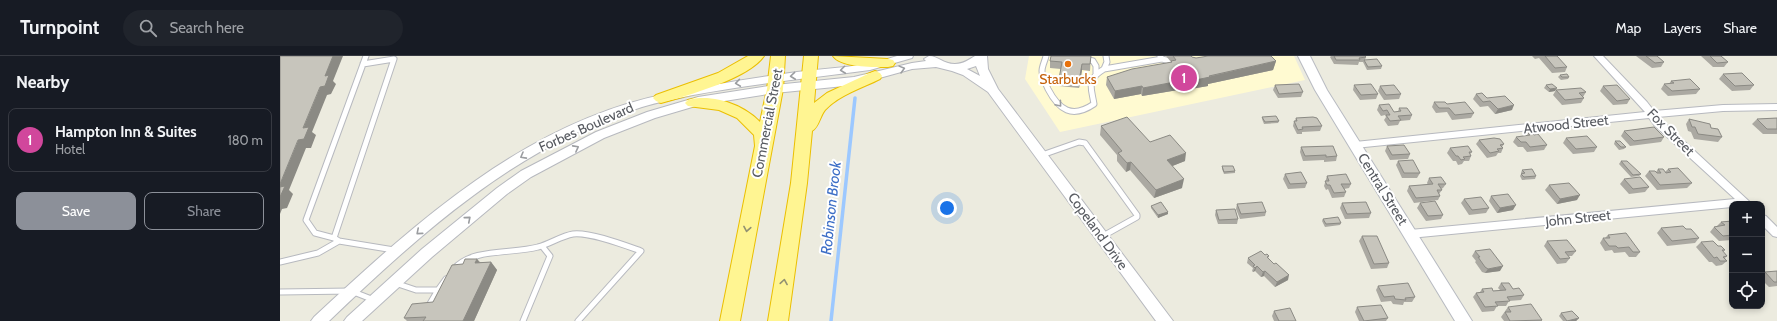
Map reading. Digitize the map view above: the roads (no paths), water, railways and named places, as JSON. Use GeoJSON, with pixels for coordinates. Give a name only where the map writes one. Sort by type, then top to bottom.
{"type":"FeatureCollection","features":[{"type":"Feature","properties":{"kind":"highway"},"geometry":{"type":"LineString","coordinates":[[661,98],[729,74],[750,63],[757,56]]}},
{"type":"Feature","properties":{"kind":"highway","name":"Commercial Street"},"geometry":{"type":"LineString","coordinates":[[730,321],[754,191],[776,84],[778,56]]}},
{"type":"Feature","properties":{"kind":"highway"},"geometry":{"type":"LineString","coordinates":[[778,321],[799,183],[811,56]]}},
{"type":"Feature","properties":{"kind":"highway"},"geometry":{"type":"LineString","coordinates":[[840,56],[855,61],[888,63]]}},
{"type":"Feature","properties":{"kind":"highway"},"geometry":{"type":"LineString","coordinates":[[804,132],[818,108],[825,102],[841,91],[875,76]]}},
{"type":"Feature","properties":{"kind":"highway"},"geometry":{"type":"LineString","coordinates":[[693,102],[721,105],[742,114],[752,122],[762,134],[763,152]]}},
{"type":"Feature","properties":{"kind":"main road","name":"Central Street"},"geometry":{"type":"LineString","coordinates":[[1304,56],[1321,90],[1464,321]]}},
{"type":"Feature","properties":{"kind":"street","name":"Forbes Boulevard"},"geometry":{"type":"LineString","coordinates":[[352,321],[427,253],[502,191],[526,174],[607,132],[651,115],[693,102],[776,84],[809,80],[888,63],[908,56]]}},
{"type":"Feature","properties":{"kind":"street"},"geometry":{"type":"LineString","coordinates":[[927,56],[937,64],[955,68],[966,73],[993,90]]}},
{"type":"Feature","properties":{"kind":"street","name":"Fox Street"},"geometry":{"type":"LineString","coordinates":[[1598,56],[1644,104],[1650,115],[1744,201]]}},
{"type":"Feature","properties":{"kind":"street"},"geometry":{"type":"LineString","coordinates":[[955,68],[973,64],[982,57]]}},
{"type":"Feature","properties":{"kind":"street"},"geometry":{"type":"LineString","coordinates":[[982,57],[982,69],[993,90]]}},
{"type":"Feature","properties":{"kind":"street","name":"Forbes Boulevard"},"geometry":{"type":"LineString","coordinates":[[809,80],[854,81],[912,66],[937,64]]}},
{"type":"Feature","properties":{"kind":"street","name":"Forbes Boulevard"},"geometry":{"type":"LineString","coordinates":[[320,321],[351,291],[466,192],[516,160],[554,139],[600,118],[661,98],[725,85],[776,84]]}},
{"type":"Feature","properties":{"kind":"street","name":"Copeland Drive"},"geometry":{"type":"LineString","coordinates":[[993,90],[1165,321]]}},
{"type":"Feature","properties":{"kind":"street","name":"Atwood Street"},"geometry":{"type":"LineString","coordinates":[[1355,145],[1723,108],[1777,107]]}},
{"type":"Feature","properties":{"kind":"street","name":"John Street"},"geometry":{"type":"LineString","coordinates":[[1410,234],[1729,205]]}},
{"type":"Feature","properties":{"kind":"street"},"geometry":{"type":"LineString","coordinates":[[1765,222],[1777,233]]}},
{"type":"Feature","properties":{"kind":"lane"},"geometry":{"type":"LineString","coordinates":[[366,56],[306,220],[315,233],[334,238],[339,241],[397,251]]}},
{"type":"Feature","properties":{"kind":"lane"},"geometry":{"type":"LineString","coordinates":[[1046,56],[1042,73],[1048,88],[1064,110],[1074,111],[1086,109],[1094,104],[1089,86],[1092,76],[1096,73],[1104,69],[1161,58],[1170,61]]}},
{"type":"Feature","properties":{"kind":"lane"},"geometry":{"type":"LineString","coordinates":[[1104,69],[1107,62],[1106,56]]}},
{"type":"Feature","properties":{"kind":"lane"},"geometry":{"type":"LineString","coordinates":[[1079,58],[1093,61],[1096,66],[1096,73]]}},
{"type":"Feature","properties":{"kind":"lane"},"geometry":{"type":"LineString","coordinates":[[334,238],[394,59],[363,64]]}},
{"type":"Feature","properties":{"kind":"lane"},"geometry":{"type":"LineString","coordinates":[[1042,155],[1080,142],[1085,143],[1137,214],[1137,217],[1103,236]]}},
{"type":"Feature","properties":{"kind":"lane"},"geometry":{"type":"LineString","coordinates":[[426,312],[438,290],[459,263],[470,257],[520,251],[542,246],[566,236],[580,234],[597,237],[641,251],[578,321]]}},
{"type":"Feature","properties":{"kind":"lane"},"geometry":{"type":"LineString","coordinates":[[280,262],[314,255],[326,250],[339,241]]}},
{"type":"Feature","properties":{"kind":"lane"},"geometry":{"type":"LineString","coordinates":[[524,321],[550,256],[542,246]]}},
{"type":"Feature","properties":{"kind":"lane"},"geometry":{"type":"LineString","coordinates":[[394,283],[416,290],[438,290]]}},
{"type":"Feature","properties":{"kind":"lane"},"geometry":{"type":"LineString","coordinates":[[280,296],[283,292],[351,291],[375,300]]}},
{"type":"Feature","properties":{"kind":"waterway","name":"Robinson Brook"},"geometry":{"type":"LineString","coordinates":[[831,321],[855,98]]}},
{"type":"Feature","properties":{"kind":"place","name":"Starbucks"},"geometry":{"type":"Point","coordinates":[1068,64]}},
{"type":"Feature","properties":{"kind":"place","name":"Hampton Inn & Suites"},"geometry":{"type":"Point","coordinates":[1184,78]}}]}
